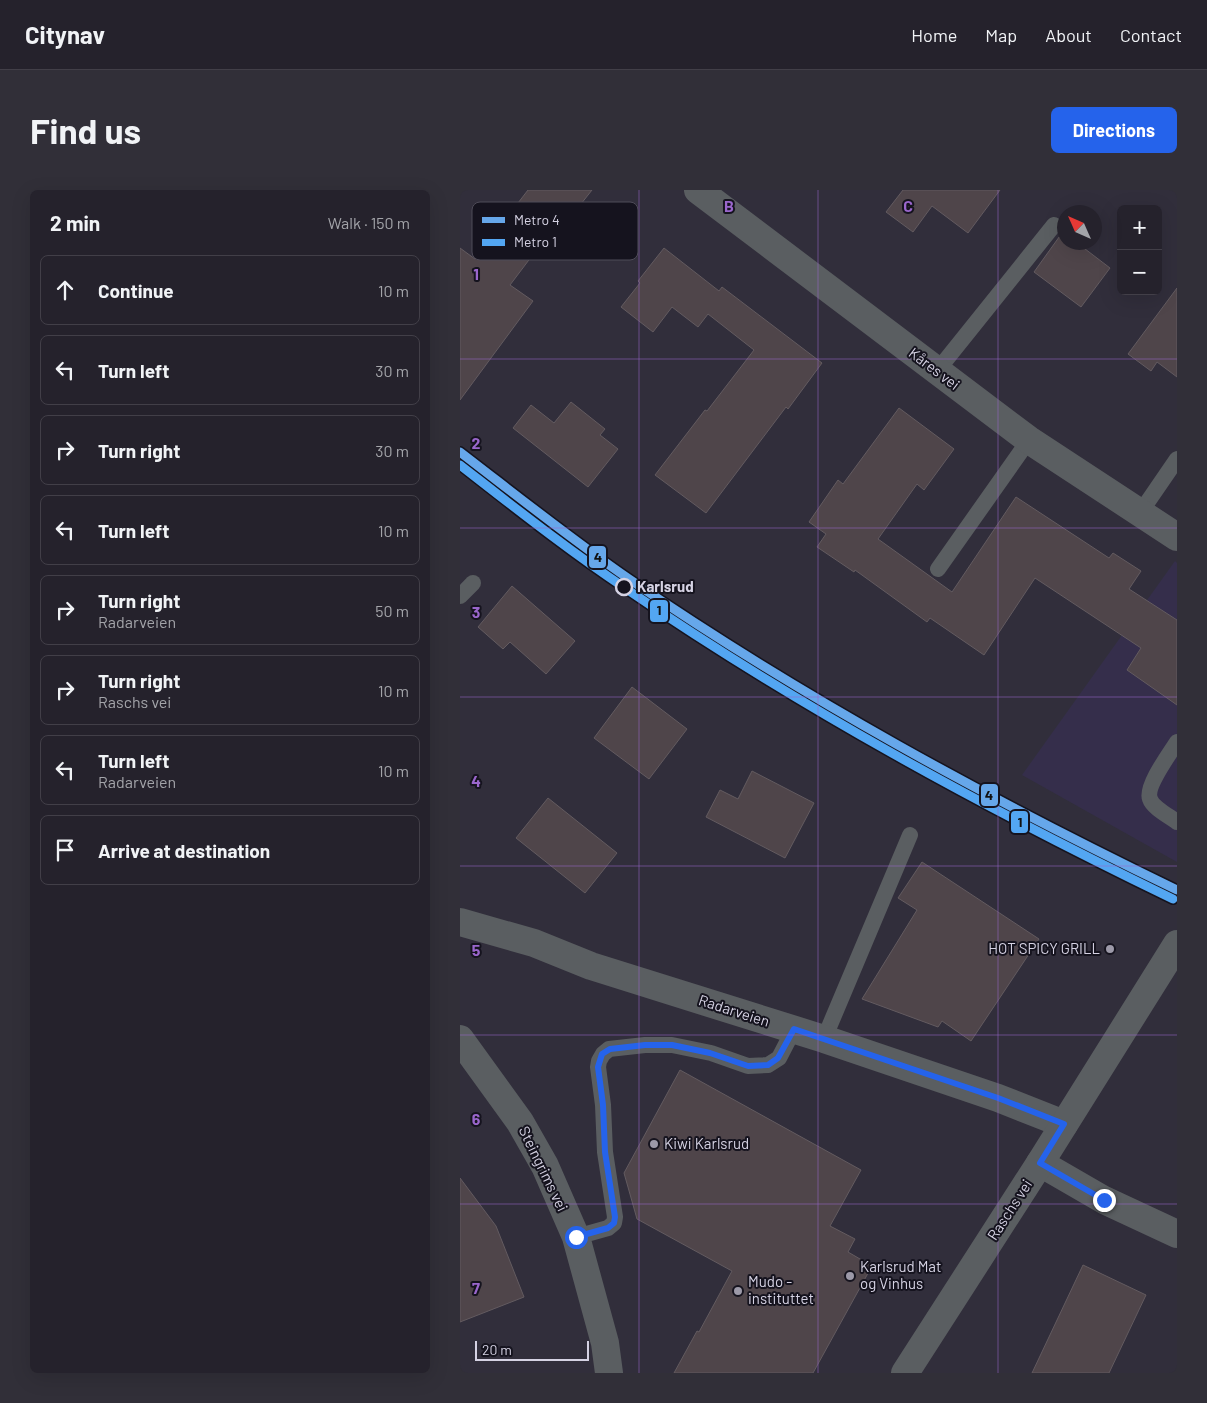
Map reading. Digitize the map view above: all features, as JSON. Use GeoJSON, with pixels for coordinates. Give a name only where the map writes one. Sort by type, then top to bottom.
{"type":"FeatureCollection","features":[{"type":"Feature","properties":{"kind":"street","name":"Kåres vei"},"geometry":{"type":"LineString","coordinates":[[698,190],[1029,440],[1177,537]]}},
{"type":"Feature","properties":{"kind":"street","name":"Radarveien"},"geometry":{"type":"LineString","coordinates":[[460,922],[534,943],[591,966],[824,1039],[998,1098],[1064,1124]]}},
{"type":"Feature","properties":{"kind":"street","name":"Raschs vei"},"geometry":{"type":"LineString","coordinates":[[905,1373],[1040,1163],[1177,944]]}},
{"type":"Feature","properties":{"kind":"street","name":"Steingrims vei"},"geometry":{"type":"LineString","coordinates":[[460,1039],[520,1122],[545,1166],[576,1237],[605,1343],[609,1373]]}},
{"type":"Feature","properties":{"kind":"street"},"geometry":{"type":"LineString","coordinates":[[1040,1163],[1104,1200],[1177,1234]]}},
{"type":"Feature","properties":{"kind":"lane"},"geometry":{"type":"LineString","coordinates":[[937,371],[1054,225]]}},
{"type":"Feature","properties":{"kind":"lane"},"geometry":{"type":"LineString","coordinates":[[938,569],[1029,440]]}},
{"type":"Feature","properties":{"kind":"lane"},"geometry":{"type":"LineString","coordinates":[[1140,513],[1177,459]]}},
{"type":"Feature","properties":{"kind":"lane"},"geometry":{"type":"LineString","coordinates":[[460,596],[473,583]]}},
{"type":"Feature","properties":{"kind":"lane"},"geometry":{"type":"LineString","coordinates":[[1177,742],[1154,780],[1149,792],[1150,800],[1177,822]]}},
{"type":"Feature","properties":{"kind":"lane"},"geometry":{"type":"LineString","coordinates":[[824,1039],[910,835]]}},
{"type":"Feature","properties":{"kind":"lane"},"geometry":{"type":"LineString","coordinates":[[576,1237],[608,1228],[614,1223],[615,1217],[605,1152],[603,1105],[598,1067],[602,1054],[610,1049],[645,1045],[672,1045],[710,1053],[748,1066],[768,1065],[778,1058],[794,1029]]}},
{"type":"Feature","properties":{"kind":"shaded area"},"geometry":{"type":"Polygon","coordinates":[[[1175,561],[1177,563],[1177,862],[1022,775],[1175,561]]]}},
{"type":"Feature","properties":{"kind":"building"},"geometry":{"type":"Polygon","coordinates":[[[528,190],[592,190],[583,202],[519,202],[528,190]]]}},
{"type":"Feature","properties":{"kind":"building"},"geometry":{"type":"Polygon","coordinates":[[[903,190],[1000,190],[968,233],[932,206],[913,232],[886,212],[903,190]]]}},
{"type":"Feature","properties":{"kind":"building"},"geometry":{"type":"Polygon","coordinates":[[[1057,240],[1057,250],[1086,250],[1110,268],[1081,307],[1034,272],[1057,240]]]}},
{"type":"Feature","properties":{"kind":"building"},"geometry":{"type":"Polygon","coordinates":[[[460,248],[472,257],[472,260],[529,260],[510,285],[533,301],[460,400],[460,248]]]}},
{"type":"Feature","properties":{"kind":"building"},"geometry":{"type":"Polygon","coordinates":[[[664,248],[719,291],[722,287],[822,363],[788,409],[786,407],[706,513],[655,475],[754,350],[708,314],[698,327],[672,307],[653,332],[621,307],[640,283],[638,281],[664,248]]]}},
{"type":"Feature","properties":{"kind":"building"},"geometry":{"type":"Polygon","coordinates":[[[1177,288],[1177,377],[1157,362],[1151,371],[1128,354],[1177,288]]]}},
{"type":"Feature","properties":{"kind":"building"},"geometry":{"type":"Polygon","coordinates":[[[571,402],[605,429],[600,435],[618,449],[588,487],[513,428],[531,405],[554,423],[571,402]]]}},
{"type":"Feature","properties":{"kind":"building"},"geometry":{"type":"Polygon","coordinates":[[[899,408],[954,449],[924,490],[917,484],[878,539],[952,592],[1016,497],[1109,558],[1113,553],[1141,571],[1129,589],[1177,620],[1177,705],[1127,670],[1141,648],[1035,578],[984,655],[930,618],[927,622],[855,570],[854,572],[817,547],[826,534],[809,522],[838,480],[843,484],[899,408]]]}},
{"type":"Feature","properties":{"kind":"building"},"geometry":{"type":"Polygon","coordinates":[[[512,586],[575,641],[546,674],[510,642],[503,649],[478,627],[512,586]]]}},
{"type":"Feature","properties":{"kind":"building"},"geometry":{"type":"Polygon","coordinates":[[[632,687],[687,729],[649,779],[594,738],[632,687]]]}},
{"type":"Feature","properties":{"kind":"building"},"geometry":{"type":"Polygon","coordinates":[[[752,771],[814,803],[785,858],[706,817],[720,790],[738,799],[752,771]]]}},
{"type":"Feature","properties":{"kind":"building"},"geometry":{"type":"Polygon","coordinates":[[[548,798],[617,853],[585,893],[516,838],[548,798]]]}},
{"type":"Feature","properties":{"kind":"building"},"geometry":{"type":"Polygon","coordinates":[[[922,862],[1039,939],[971,1041],[942,1021],[938,1027],[862,999],[917,910],[898,898],[922,862]]]}},
{"type":"Feature","properties":{"kind":"building"},"geometry":{"type":"Polygon","coordinates":[[[680,1070],[861,1170],[830,1226],[855,1239],[848,1252],[872,1266],[813,1373],[674,1373],[732,1271],[637,1219],[624,1173],[680,1070]]]}},
{"type":"Feature","properties":{"kind":"building"},"geometry":{"type":"Polygon","coordinates":[[[460,1178],[496,1226],[524,1297],[460,1322],[460,1178]]]}},
{"type":"Feature","properties":{"kind":"building"},"geometry":{"type":"Polygon","coordinates":[[[1083,1265],[1146,1295],[1109,1373],[1032,1373],[1083,1265]]]}},
{"type":"Feature","properties":{"kind":"metro line","name":"4"},"geometry":{"type":"LineString","coordinates":[[460,452],[607,564],[761,665],[966,783],[1177,890]]}},
{"type":"Feature","properties":{"kind":"metro line","name":"1"},"geometry":{"type":"LineString","coordinates":[[460,465],[604,574],[757,674],[962,792],[1173,899]]}},
{"type":"Feature","properties":{"kind":"place","name":"Karlsrud"},"geometry":{"type":"Point","coordinates":[624,587]}},
{"type":"Feature","properties":{"kind":"place","name":"HOT SPICY GRILL"},"geometry":{"type":"Point","coordinates":[1110,949]}},
{"type":"Feature","properties":{"kind":"place","name":"Kiwi Karlsrud"},"geometry":{"type":"Point","coordinates":[654,1144]}},
{"type":"Feature","properties":{"kind":"place","name":"Karlsrud Mat og Vinhus"},"geometry":{"type":"Point","coordinates":[850,1276]}},
{"type":"Feature","properties":{"kind":"place","name":"Mudo - instituttet"},"geometry":{"type":"Point","coordinates":[738,1291]}},
{"type":"Feature","properties":{"kind":"route"},"geometry":{"type":"LineString","coordinates":[[576,1237],[608,1228],[614,1223],[615,1217],[605,1152],[603,1105],[598,1067],[602,1054],[610,1049],[645,1045],[672,1045],[710,1053],[748,1066],[768,1065],[778,1058],[794,1029],[998,1098],[1064,1124],[1040,1163],[1104,1200]]}}]}
